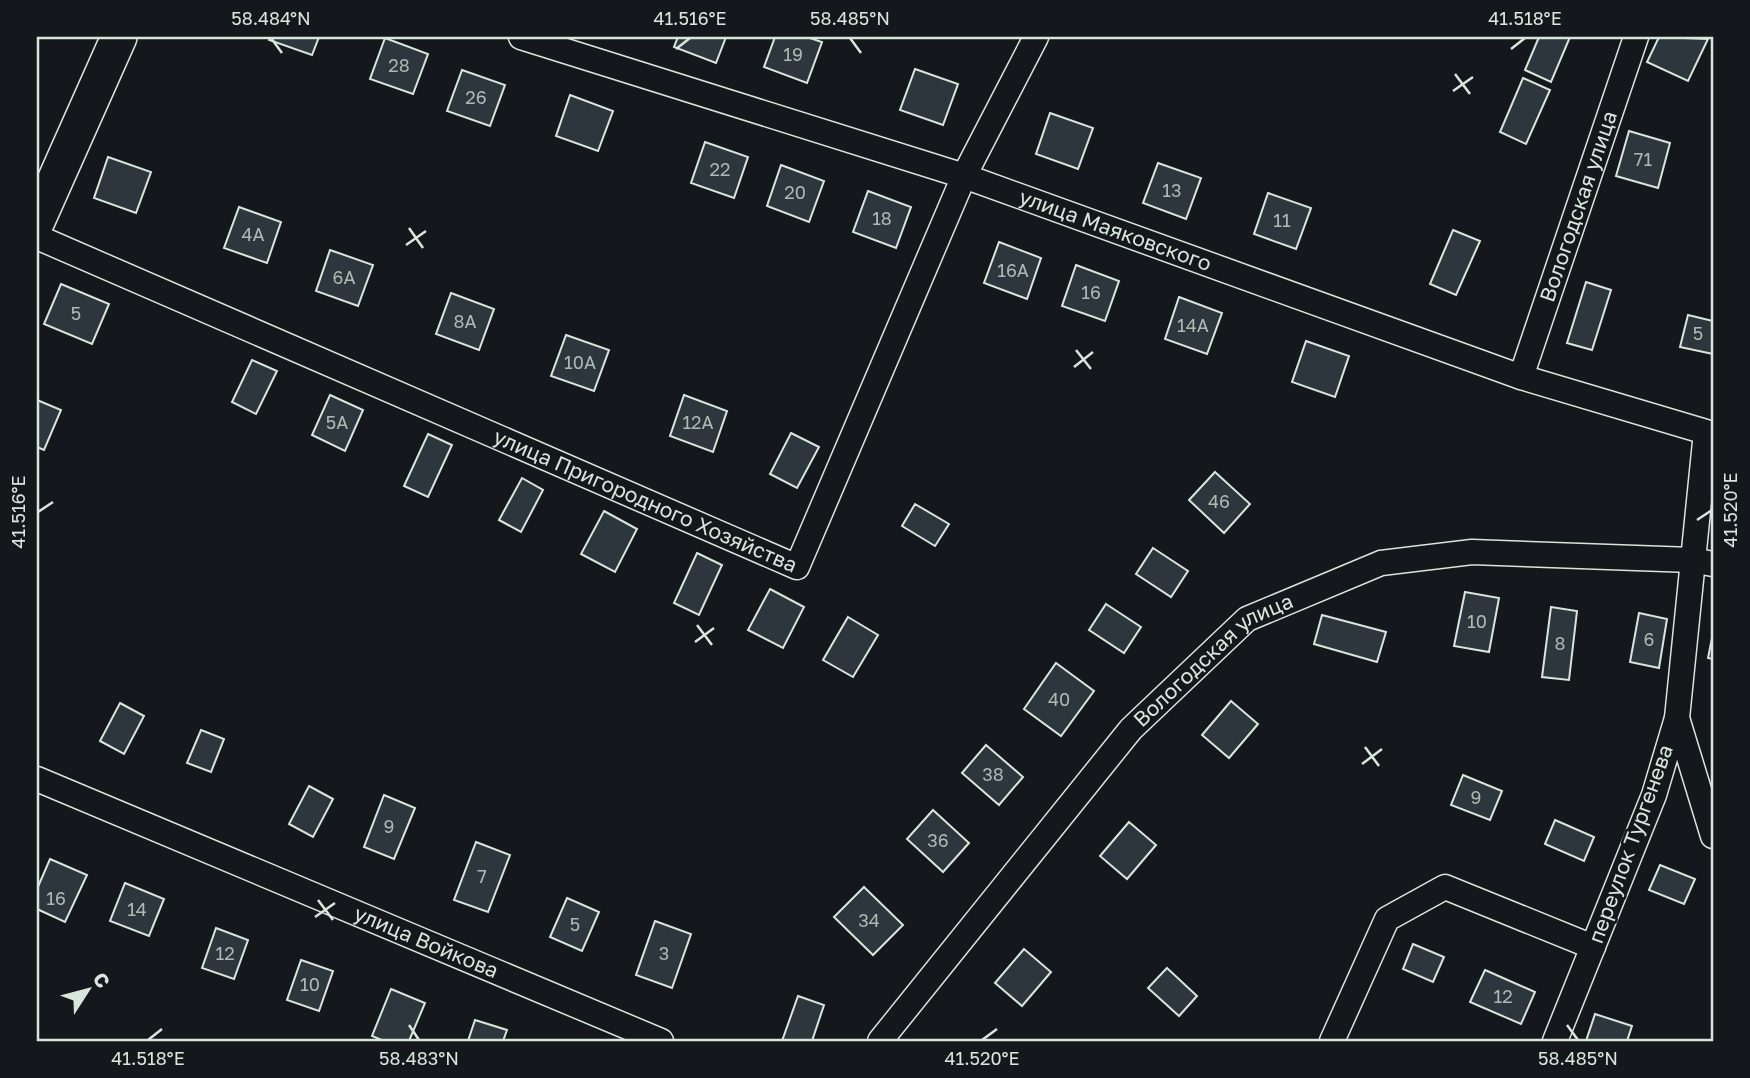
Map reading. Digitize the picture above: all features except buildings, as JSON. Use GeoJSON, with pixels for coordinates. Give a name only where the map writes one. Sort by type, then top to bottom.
{"type":"FeatureCollection","features":[{"type":"Feature","properties":{"kind":"street"},"geometry":{"type":"LineString","coordinates":[[37,222],[119,37]]}},
{"type":"Feature","properties":{"kind":"street","name":"улица Маяковского"},"geometry":{"type":"LineString","coordinates":[[520,37],[964,176],[1521,377],[1706,432]]}},
{"type":"Feature","properties":{"kind":"street","name":"улица Пригородного Хозяйства"},"geometry":{"type":"LineString","coordinates":[[37,237],[797,567],[964,176],[1036,37]]}},
{"type":"Feature","properties":{"kind":"street","name":"Вологодская улица"},"geometry":{"type":"LineString","coordinates":[[1521,377],[1636,37]]}},
{"type":"Feature","properties":{"kind":"street","name":"переулок Тургенева"},"geometry":{"type":"LineString","coordinates":[[1555,1041],[1654,795],[1677,718],[1703,562],[1706,432]]}},
{"type":"Feature","properties":{"kind":"street","name":"Вологодская улица"},"geometry":{"type":"LineString","coordinates":[[880,1041],[1131,729],[1247,619],[1381,563],[1472,552],[1703,562]]}},
{"type":"Feature","properties":{"kind":"street"},"geometry":{"type":"LineString","coordinates":[[1677,718],[1713,836]]}},
{"type":"Feature","properties":{"kind":"street","name":"улица Войкова"},"geometry":{"type":"LineString","coordinates":[[37,779],[661,1041]]}},
{"type":"Feature","properties":{"kind":"street"},"geometry":{"type":"LineString","coordinates":[[1332,1041],[1387,919],[1446,887],[1593,947]]}}]}
